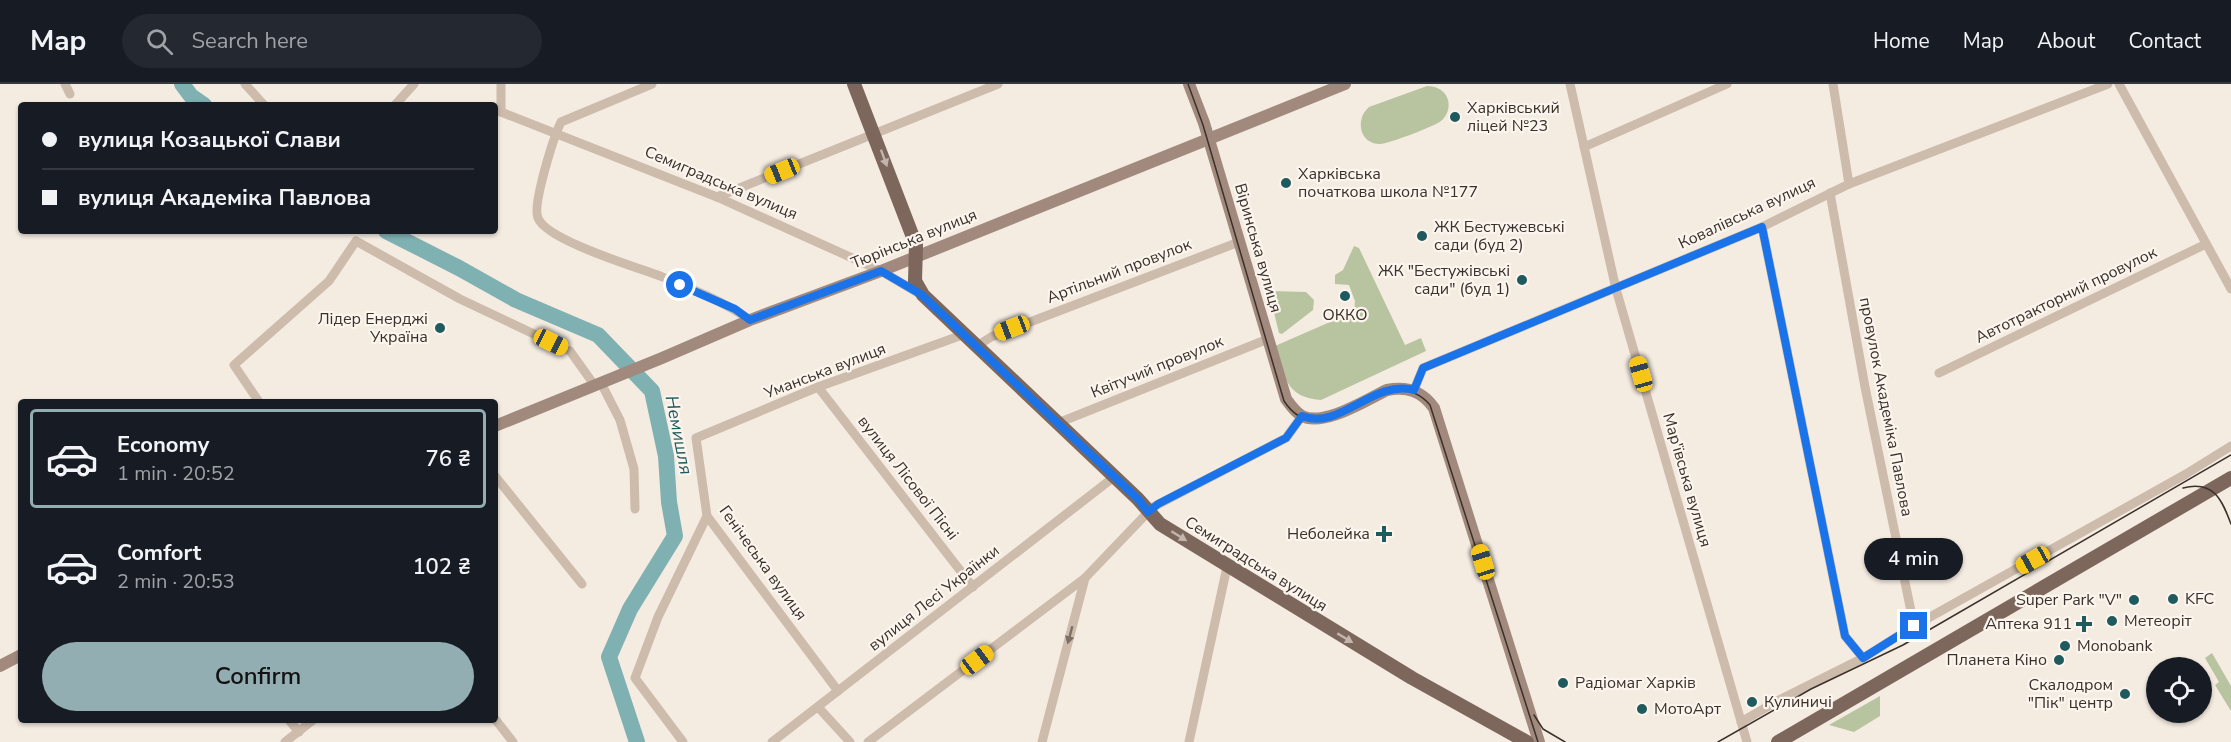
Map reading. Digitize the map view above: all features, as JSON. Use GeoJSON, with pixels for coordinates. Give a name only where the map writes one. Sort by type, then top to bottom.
{"type":"FeatureCollection","features":[{"type":"Feature","properties":{"kind":"main road"},"geometry":{"type":"LineString","coordinates":[[855,84],[916,245],[915,281],[922,295]]}},
{"type":"Feature","properties":{"kind":"main road","name":"Віринська вулиця"},"geometry":{"type":"LineString","coordinates":[[1189,84],[1209,139],[1286,399],[1302,416]]}},
{"type":"Feature","properties":{"kind":"main road","name":"Тюрінська вулиця"},"geometry":{"type":"LineString","coordinates":[[498,425],[750,320],[881,271],[1345,84]]}},
{"type":"Feature","properties":{"kind":"main road","name":"Семиградська вулиця"},"geometry":{"type":"LineString","coordinates":[[922,295],[1138,499],[1160,524],[1412,678],[1527,742]]}},
{"type":"Feature","properties":{"kind":"main road"},"geometry":{"type":"LineString","coordinates":[[1302,416],[1313,419],[1326,418],[1387,390],[1403,388],[1414,390],[1427,399],[1434,408],[1539,742]]}},
{"type":"Feature","properties":{"kind":"main road"},"geometry":{"type":"LineString","coordinates":[[1778,742],[2231,478]]}},
{"type":"Feature","properties":{"kind":"main road"},"geometry":{"type":"LineString","coordinates":[[0,666],[18,657]]}},
{"type":"Feature","properties":{"kind":"street"},"geometry":{"type":"LineString","coordinates":[[65,84],[70,94]]}},
{"type":"Feature","properties":{"kind":"street"},"geometry":{"type":"LineString","coordinates":[[244,84],[261,102]]}},
{"type":"Feature","properties":{"kind":"street"},"geometry":{"type":"LineString","coordinates":[[398,102],[414,84]]}},
{"type":"Feature","properties":{"kind":"street"},"geometry":{"type":"LineString","coordinates":[[498,114],[501,84]]}},
{"type":"Feature","properties":{"kind":"street"},"geometry":{"type":"LineString","coordinates":[[652,84],[561,122],[555,133],[536,205],[537,218],[545,228],[568,241],[735,309],[750,320]]}},
{"type":"Feature","properties":{"kind":"street"},"geometry":{"type":"LineString","coordinates":[[717,197],[998,84]]}},
{"type":"Feature","properties":{"kind":"street","name":"Мар'ївська вулиця"},"geometry":{"type":"LineString","coordinates":[[1570,84],[1616,289],[1747,742]]}},
{"type":"Feature","properties":{"kind":"street"},"geometry":{"type":"LineString","coordinates":[[1584,147],[1727,84]]}},
{"type":"Feature","properties":{"kind":"street"},"geometry":{"type":"LineString","coordinates":[[1833,84],[1850,184]]}},
{"type":"Feature","properties":{"kind":"street","name":"Ковалівська вулиця"},"geometry":{"type":"LineString","coordinates":[[1414,390],[1423,368],[1762,227],[1850,184],[2094,87],[2108,84]]}},
{"type":"Feature","properties":{"kind":"street"},"geometry":{"type":"LineString","coordinates":[[2120,84],[2231,289]]}},
{"type":"Feature","properties":{"kind":"street","name":"Семиградська вулиця"},"geometry":{"type":"LineString","coordinates":[[498,114],[555,133],[717,197],[881,271],[922,295]]}},
{"type":"Feature","properties":{"kind":"street","name":"провулок Академіка Павлова"},"geometry":{"type":"LineString","coordinates":[[1830,193],[1865,387],[1914,626]]}},
{"type":"Feature","properties":{"kind":"street"},"geometry":{"type":"LineString","coordinates":[[1762,227],[1845,636],[1863,658]]}},
{"type":"Feature","properties":{"kind":"street"},"geometry":{"type":"LineString","coordinates":[[258,399],[234,365],[328,281],[356,241],[460,298],[570,351],[602,383],[620,420],[634,469],[635,509]]}},
{"type":"Feature","properties":{"kind":"street","name":"Артільний провулок"},"geometry":{"type":"LineString","coordinates":[[977,346],[991,337],[1239,242]]}},
{"type":"Feature","properties":{"kind":"street","name":"Автотракторний провулок"},"geometry":{"type":"LineString","coordinates":[[1939,373],[2206,244]]}},
{"type":"Feature","properties":{"kind":"street","name":"Уманська вулиця"},"geometry":{"type":"LineString","coordinates":[[696,438],[818,387],[965,334]]}},
{"type":"Feature","properties":{"kind":"street","name":"Квітучий провулок"},"geometry":{"type":"LineString","coordinates":[[1058,423],[1268,339]]}},
{"type":"Feature","properties":{"kind":"street","name":"вулиця Лісової Пісні"},"geometry":{"type":"LineString","coordinates":[[818,387],[973,586]]}},
{"type":"Feature","properties":{"kind":"street"},"geometry":{"type":"LineString","coordinates":[[868,742],[1085,578],[1158,504],[1286,438],[1302,416]]}},
{"type":"Feature","properties":{"kind":"street","name":"Генічеська вулиця"},"geometry":{"type":"LineString","coordinates":[[696,438],[707,516],[838,691]]}},
{"type":"Feature","properties":{"kind":"street"},"geometry":{"type":"LineString","coordinates":[[1741,722],[1863,658],[1914,626],[2186,474],[2231,446]]}},
{"type":"Feature","properties":{"kind":"street","name":"вулиця Лесі Українки"},"geometry":{"type":"LineString","coordinates":[[772,742],[1114,477]]}},
{"type":"Feature","properties":{"kind":"street"},"geometry":{"type":"LineString","coordinates":[[498,480],[582,584]]}},
{"type":"Feature","properties":{"kind":"street"},"geometry":{"type":"LineString","coordinates":[[683,742],[635,678],[658,617],[707,516]]}},
{"type":"Feature","properties":{"kind":"street"},"geometry":{"type":"LineString","coordinates":[[1189,742],[1227,567]]}},
{"type":"Feature","properties":{"kind":"street"},"geometry":{"type":"LineString","coordinates":[[1042,742],[1085,578]]}},
{"type":"Feature","properties":{"kind":"street"},"geometry":{"type":"LineString","coordinates":[[818,707],[850,742]]}},
{"type":"Feature","properties":{"kind":"street"},"geometry":{"type":"LineString","coordinates":[[292,723],[299,732]]}},
{"type":"Feature","properties":{"kind":"street"},"geometry":{"type":"LineString","coordinates":[[285,742],[310,723]]}},
{"type":"Feature","properties":{"kind":"street"},"geometry":{"type":"LineString","coordinates":[[498,723],[513,742]]}},
{"type":"Feature","properties":{"kind":"green space"},"geometry":{"type":"Polygon","coordinates":[[[1427,86],[1440,89],[1448,100],[1448,112],[1441,121],[1385,143],[1373,143],[1367,140],[1361,130],[1361,124],[1369,107],[1427,86]]]}},
{"type":"Feature","properties":{"kind":"green space"},"geometry":{"type":"Polygon","coordinates":[[[1354,246],[1359,248],[1405,345],[1421,338],[1426,351],[1321,400],[1309,398],[1293,389],[1288,383],[1275,346],[1330,322],[1349,318],[1354,313],[1355,301],[1349,285],[1335,284],[1335,275],[1343,270],[1354,246]]]}},
{"type":"Feature","properties":{"kind":"green space"},"geometry":{"type":"Polygon","coordinates":[[[1269,292],[1306,292],[1314,300],[1313,310],[1282,334],[1279,333],[1269,292]]]}},
{"type":"Feature","properties":{"kind":"green space"},"geometry":{"type":"Polygon","coordinates":[[[2212,653],[2231,686],[2231,711],[2215,685],[2219,682],[2212,670],[2212,657],[2206,657],[2212,653]]]}},
{"type":"Feature","properties":{"kind":"green space"},"geometry":{"type":"Polygon","coordinates":[[[1880,696],[1880,716],[1854,732],[1829,725],[1880,696]]]}},
{"type":"Feature","properties":{"kind":"waterway","name":"Немишля"},"geometry":{"type":"LineString","coordinates":[[182,84],[191,96],[200,102]]}},
{"type":"Feature","properties":{"kind":"waterway","name":"Немишля"},"geometry":{"type":"LineString","coordinates":[[392,234],[516,300],[598,335],[652,391],[666,456],[669,502],[675,536],[630,609],[609,657],[637,742]]}},
{"type":"Feature","properties":{"kind":"tram line"},"geometry":{"type":"LineString","coordinates":[[1188,84],[1203,125],[1284,401],[1300,417],[1318,420],[1336,416],[1375,397],[1394,391],[1412,392],[1430,405],[1538,742]]}},
{"type":"Feature","properties":{"kind":"tram line"},"geometry":{"type":"LineString","coordinates":[[1718,742],[1811,689],[1903,645],[2231,455]]}},
{"type":"Feature","properties":{"kind":"tram line"},"geometry":{"type":"LineString","coordinates":[[2183,488],[2202,487],[2215,494],[2224,507],[2231,524]]}},
{"type":"Feature","properties":{"kind":"tram line"},"geometry":{"type":"LineString","coordinates":[[1534,715],[1543,729],[1565,742]]}},
{"type":"Feature","properties":{"kind":"place","name":"Харківський ліцей №23"},"geometry":{"type":"Point","coordinates":[1455,117]}},
{"type":"Feature","properties":{"kind":"place","name":"Харківська початкова школа №177"},"geometry":{"type":"Point","coordinates":[1286,183]}},
{"type":"Feature","properties":{"kind":"place","name":"ЖК Бестужевські сади (буд 2)"},"geometry":{"type":"Point","coordinates":[1422,236]}},
{"type":"Feature","properties":{"kind":"place","name":"ЖК \"Бестужівські сади\" (буд 1)"},"geometry":{"type":"Point","coordinates":[1522,280]}},
{"type":"Feature","properties":{"kind":"place","name":"ОККО"},"geometry":{"type":"Point","coordinates":[1345,296]}},
{"type":"Feature","properties":{"kind":"place","name":"Лідер Енерджі Україна"},"geometry":{"type":"Point","coordinates":[440,328]}},
{"type":"Feature","properties":{"kind":"place","name":"Неболейка"},"geometry":{"type":"Point","coordinates":[1384,534]}},
{"type":"Feature","properties":{"kind":"place","name":"KFC"},"geometry":{"type":"Point","coordinates":[2173,599]}},
{"type":"Feature","properties":{"kind":"place","name":"Super Park \"V\""},"geometry":{"type":"Point","coordinates":[2134,600]}},
{"type":"Feature","properties":{"kind":"place","name":"Метеоріт"},"geometry":{"type":"Point","coordinates":[2112,621]}},
{"type":"Feature","properties":{"kind":"place","name":"Аптека 911"},"geometry":{"type":"Point","coordinates":[2084,624]}},
{"type":"Feature","properties":{"kind":"place","name":"Monobank"},"geometry":{"type":"Point","coordinates":[2065,646]}},
{"type":"Feature","properties":{"kind":"place","name":"Планета Кіно"},"geometry":{"type":"Point","coordinates":[2059,660]}},
{"type":"Feature","properties":{"kind":"place","name":"Радіомаг Харків"},"geometry":{"type":"Point","coordinates":[1563,683]}},
{"type":"Feature","properties":{"kind":"place","name":"Скалодром \"Пік\" центр"},"geometry":{"type":"Point","coordinates":[2125,694]}},
{"type":"Feature","properties":{"kind":"place","name":"Кулиничі"},"geometry":{"type":"Point","coordinates":[1752,702]}},
{"type":"Feature","properties":{"kind":"place","name":"МотоАрт"},"geometry":{"type":"Point","coordinates":[1642,709]}},
{"type":"Feature","properties":{"kind":"route"},"geometry":{"type":"LineString","coordinates":[[680,285],[735,309],[750,320],[881,271],[922,295],[1138,499],[1148,512],[1158,504],[1286,438],[1302,416],[1313,419],[1326,418],[1387,390],[1403,388],[1414,390],[1423,368],[1762,227],[1845,636],[1863,658],[1914,626]]}}]}
